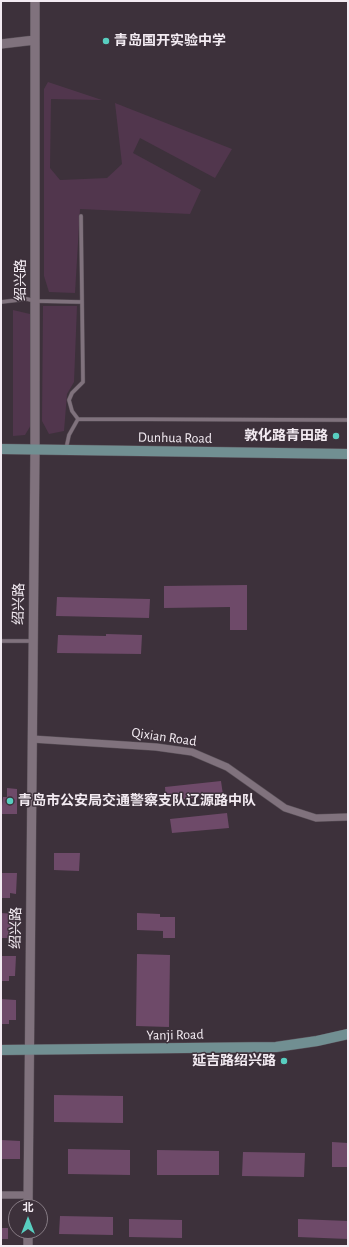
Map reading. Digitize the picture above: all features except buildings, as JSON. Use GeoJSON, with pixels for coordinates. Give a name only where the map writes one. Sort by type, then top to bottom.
{"type":"FeatureCollection","features":[{"type":"Feature","properties":{"kind":"main road","name":"Dunhua Road"},"geometry":{"type":"LineString","coordinates":[[1,449],[348,454]]}},
{"type":"Feature","properties":{"kind":"main road","name":"Yanji Road"},"geometry":{"type":"LineString","coordinates":[[1,1050],[276,1047],[317,1041],[348,1034]]}},
{"type":"Feature","properties":{"kind":"street","name":"绍兴路"},"geometry":{"type":"LineString","coordinates":[[28,1199],[28,1050],[35,450],[35,1]]}},
{"type":"Feature","properties":{"kind":"street"},"geometry":{"type":"LineString","coordinates":[[1,44],[35,40]]}},
{"type":"Feature","properties":{"kind":"street","name":"Qixian Road"},"geometry":{"type":"LineString","coordinates":[[32,738],[156,747],[192,752],[227,767],[285,808],[316,818],[348,817]]}},
{"type":"Feature","properties":{"kind":"street"},"geometry":{"type":"LineString","coordinates":[[1,1195],[28,1195]]}},
{"type":"Feature","properties":{"kind":"lane"},"geometry":{"type":"LineString","coordinates":[[78,420],[72,411],[69,400],[72,393],[83,382],[81,216]]}},
{"type":"Feature","properties":{"kind":"lane"},"geometry":{"type":"LineString","coordinates":[[1,302],[27,299],[35,301],[82,302]]}},
{"type":"Feature","properties":{"kind":"lane"},"geometry":{"type":"LineString","coordinates":[[78,420],[348,420]]}},
{"type":"Feature","properties":{"kind":"lane"},"geometry":{"type":"LineString","coordinates":[[66,450],[69,435],[78,420]]}},
{"type":"Feature","properties":{"kind":"lane"},"geometry":{"type":"LineString","coordinates":[[1,641],[33,641]]}},
{"type":"Feature","properties":{"kind":"shaded area"},"geometry":{"type":"Polygon","coordinates":[[[48,82],[102,100],[51,99],[50,168],[60,180],[107,178],[122,164],[115,103],[232,149],[215,178],[140,138],[133,153],[201,190],[190,214],[80,209],[75,293],[49,292],[44,276],[44,89],[48,82]]]}},
{"type":"Feature","properties":{"kind":"shaded area"},"geometry":{"type":"Polygon","coordinates":[[[43,306],[77,306],[74,382],[67,394],[64,431],[49,434],[42,421],[43,306]]]}},
{"type":"Feature","properties":{"kind":"shaded area"},"geometry":{"type":"Polygon","coordinates":[[[13,310],[30,314],[31,425],[25,435],[13,436],[13,310]]]}},
{"type":"Feature","properties":{"kind":"place","name":"青岛国开实验中学"},"geometry":{"type":"Point","coordinates":[106,41]}},
{"type":"Feature","properties":{"kind":"place","name":"敦化路青田路"},"geometry":{"type":"Point","coordinates":[336,436]}},
{"type":"Feature","properties":{"kind":"place","name":"青岛市公安局交通警察支队辽源路中队"},"geometry":{"type":"Point","coordinates":[10,801]}},
{"type":"Feature","properties":{"kind":"place","name":"延吉路绍兴路"},"geometry":{"type":"Point","coordinates":[284,1061]}}]}
